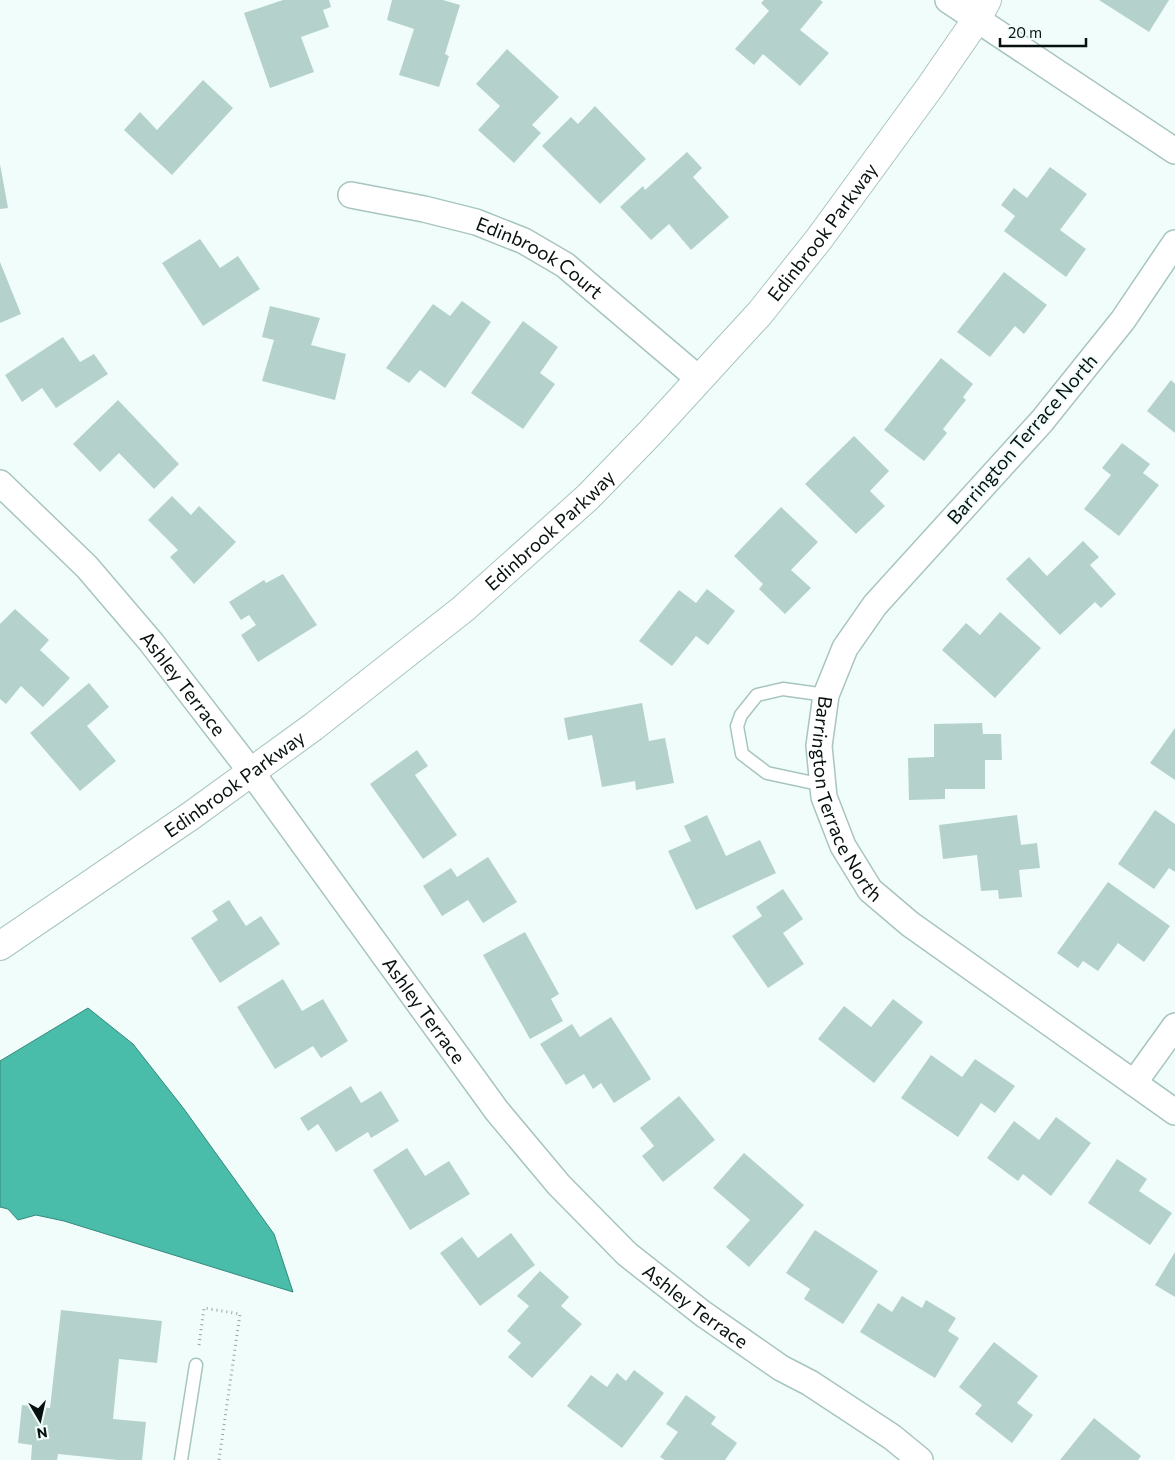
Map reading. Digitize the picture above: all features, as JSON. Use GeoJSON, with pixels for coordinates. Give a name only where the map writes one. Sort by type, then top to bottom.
{"type":"FeatureCollection","features":[{"type":"Feature","properties":{"kind":"street"},"geometry":{"type":"LineString","coordinates":[[948,0],[982,9],[1175,151]]}},
{"type":"Feature","properties":{"kind":"street","name":"Edinbrook Parkway"},"geometry":{"type":"LineString","coordinates":[[0,946],[252,773],[313,727],[463,610],[588,497],[760,313],[877,161],[982,9]]}},
{"type":"Feature","properties":{"kind":"street","name":"Edinbrook Court"},"geometry":{"type":"LineString","coordinates":[[351,195],[424,209],[476,222],[524,241],[565,265],[699,379]]}},
{"type":"Feature","properties":{"kind":"street","name":"Barrington Terrace North"},"geometry":{"type":"LineString","coordinates":[[1175,243],[1123,320],[1042,421],[875,605],[845,648],[826,695],[819,746],[824,797],[843,846],[870,890],[910,924],[1175,1112]]}},
{"type":"Feature","properties":{"kind":"street","name":"Ashley Terrace"},"geometry":{"type":"LineString","coordinates":[[0,483],[87,567],[151,642],[252,773],[492,1104],[559,1185],[627,1254],[702,1313],[781,1368],[810,1383],[892,1437],[920,1460]]}},
{"type":"Feature","properties":{"kind":"street"},"geometry":{"type":"LineString","coordinates":[[1134,1083],[1175,1026]]}},
{"type":"Feature","properties":{"kind":"lane"},"geometry":{"type":"LineString","coordinates":[[823,785],[767,773],[742,754],[737,726],[741,715],[757,695],[783,689],[826,695]]}},
{"type":"Feature","properties":{"kind":"lane"},"geometry":{"type":"LineString","coordinates":[[181,1460],[196,1365]]}},
{"type":"Feature","properties":{"kind":"path"},"geometry":{"type":"LineString","coordinates":[[196,1365],[204,1308],[240,1314],[218,1460]]}},
{"type":"Feature","properties":{"kind":"shaded area"},"geometry":{"type":"Polygon","coordinates":[[[88,1008],[133,1044],[184,1109],[274,1234],[293,1292],[64,1221],[36,1215],[18,1220],[8,1209],[0,1207],[0,1061],[88,1008]]]}},
{"type":"Feature","properties":{"kind":"building"},"geometry":{"type":"Polygon","coordinates":[[[283,0],[329,0],[331,7],[323,10],[329,27],[301,37],[314,72],[270,88],[244,13],[283,0]]]}},
{"type":"Feature","properties":{"kind":"building"},"geometry":{"type":"Polygon","coordinates":[[[392,0],[443,0],[460,5],[445,54],[449,56],[439,87],[399,75],[414,29],[387,20],[392,0]]]}},
{"type":"Feature","properties":{"kind":"building"},"geometry":{"type":"Polygon","coordinates":[[[764,0],[820,0],[823,2],[800,30],[829,53],[800,86],[763,54],[754,65],[735,49],[769,11],[761,3],[764,0]]]}},
{"type":"Feature","properties":{"kind":"building"},"geometry":{"type":"Polygon","coordinates":[[[1099,0],[1169,0],[1149,32],[1099,0]]]}},
{"type":"Feature","properties":{"kind":"building"},"geometry":{"type":"Polygon","coordinates":[[[507,49],[559,97],[532,125],[541,133],[514,163],[478,130],[500,106],[476,84],[507,49]]]}},
{"type":"Feature","properties":{"kind":"building"},"geometry":{"type":"Polygon","coordinates":[[[203,80],[233,108],[172,175],[124,130],[140,112],[157,130],[203,80]]]}},
{"type":"Feature","properties":{"kind":"building"},"geometry":{"type":"Polygon","coordinates":[[[595,106],[646,159],[600,204],[542,146],[571,117],[578,124],[595,106]]]}},
{"type":"Feature","properties":{"kind":"building"},"geometry":{"type":"Polygon","coordinates":[[[687,152],[702,168],[693,177],[729,217],[691,250],[669,224],[651,240],[620,207],[643,186],[645,190],[687,152]]]}},
{"type":"Feature","properties":{"kind":"building"},"geometry":{"type":"Polygon","coordinates":[[[0,164],[8,208],[0,209],[0,164]]]}},
{"type":"Feature","properties":{"kind":"building"},"geometry":{"type":"Polygon","coordinates":[[[1050,167],[1087,194],[1060,230],[1086,249],[1066,277],[1004,231],[1015,216],[1001,205],[1014,188],[1027,198],[1050,167]]]}},
{"type":"Feature","properties":{"kind":"building"},"geometry":{"type":"Polygon","coordinates":[[[200,239],[220,268],[238,256],[260,289],[203,326],[162,263],[200,239]]]}},
{"type":"Feature","properties":{"kind":"building"},"geometry":{"type":"Polygon","coordinates":[[[0,262],[21,314],[0,323],[0,262]]]}},
{"type":"Feature","properties":{"kind":"building"},"geometry":{"type":"Polygon","coordinates":[[[1004,272],[1047,305],[1024,334],[1015,326],[990,357],[957,332],[1004,272]]]}},
{"type":"Feature","properties":{"kind":"building"},"geometry":{"type":"Polygon","coordinates":[[[462,301],[491,322],[445,388],[420,370],[409,383],[386,368],[433,304],[450,316],[462,301]]]}},
{"type":"Feature","properties":{"kind":"building"},"geometry":{"type":"Polygon","coordinates":[[[270,306],[320,318],[311,345],[346,354],[335,400],[262,381],[274,340],[262,337],[270,306]]]}},
{"type":"Feature","properties":{"kind":"building"},"geometry":{"type":"Polygon","coordinates":[[[523,321],[558,347],[540,373],[555,384],[523,429],[471,393],[523,321]]]}},
{"type":"Feature","properties":{"kind":"building"},"geometry":{"type":"Polygon","coordinates":[[[63,337],[80,362],[94,354],[108,374],[56,408],[42,388],[22,402],[5,375],[63,337]]]}},
{"type":"Feature","properties":{"kind":"building"},"geometry":{"type":"Polygon","coordinates":[[[941,358],[973,384],[963,397],[966,400],[943,429],[947,433],[924,461],[884,430],[941,358]]]}},
{"type":"Feature","properties":{"kind":"building"},"geometry":{"type":"Polygon","coordinates":[[[1171,380],[1175,384],[1175,433],[1147,411],[1171,380]]]}},
{"type":"Feature","properties":{"kind":"building"},"geometry":{"type":"Polygon","coordinates":[[[118,400],[179,464],[154,489],[119,453],[100,472],[73,444],[118,400]]]}},
{"type":"Feature","properties":{"kind":"building"},"geometry":{"type":"Polygon","coordinates":[[[854,436],[889,471],[870,491],[885,506],[856,534],[805,484],[854,436]]]}},
{"type":"Feature","properties":{"kind":"building"},"geometry":{"type":"Polygon","coordinates":[[[1122,443],[1150,464],[1143,473],[1159,485],[1119,536],[1084,509],[1111,475],[1102,468],[1122,443]]]}},
{"type":"Feature","properties":{"kind":"building"},"geometry":{"type":"Polygon","coordinates":[[[172,496],[191,515],[199,506],[236,542],[194,584],[170,557],[178,550],[148,520],[172,496]]]}},
{"type":"Feature","properties":{"kind":"building"},"geometry":{"type":"Polygon","coordinates":[[[781,507],[818,542],[791,570],[811,588],[785,614],[759,589],[763,584],[734,556],[781,507]]]}},
{"type":"Feature","properties":{"kind":"building"},"geometry":{"type":"Polygon","coordinates":[[[1083,541],[1099,557],[1090,565],[1116,594],[1101,608],[1095,602],[1060,635],[1006,579],[1029,557],[1047,576],[1083,541]]]}},
{"type":"Feature","properties":{"kind":"building"},"geometry":{"type":"Polygon","coordinates":[[[283,574],[317,625],[258,662],[241,635],[256,625],[249,615],[241,620],[229,602],[264,580],[266,583],[283,574]]]}},
{"type":"Feature","properties":{"kind":"building"},"geometry":{"type":"Polygon","coordinates":[[[707,589],[735,611],[708,645],[696,636],[672,666],[639,641],[679,590],[696,603],[707,589]]]}},
{"type":"Feature","properties":{"kind":"building"},"geometry":{"type":"Polygon","coordinates":[[[15,609],[49,640],[40,650],[70,678],[43,707],[21,686],[6,704],[0,699],[0,624],[15,609]]]}},
{"type":"Feature","properties":{"kind":"building"},"geometry":{"type":"Polygon","coordinates":[[[1000,612],[1041,648],[995,698],[942,650],[966,623],[980,635],[1000,612]]]}},
{"type":"Feature","properties":{"kind":"building"},"geometry":{"type":"Polygon","coordinates":[[[89,683],[109,707],[87,726],[116,761],[80,791],[30,733],[89,683]]]}},
{"type":"Feature","properties":{"kind":"building"},"geometry":{"type":"Polygon","coordinates":[[[642,703],[649,741],[665,738],[674,783],[636,790],[635,781],[602,787],[592,735],[568,740],[564,718],[642,703]]]}},
{"type":"Feature","properties":{"kind":"building"},"geometry":{"type":"Polygon","coordinates":[[[982,723],[983,734],[1001,734],[1002,760],[985,760],[985,789],[945,789],[945,799],[909,800],[908,758],[934,757],[934,724],[982,723]]]}},
{"type":"Feature","properties":{"kind":"building"},"geometry":{"type":"Polygon","coordinates":[[[1175,728],[1175,780],[1150,763],[1175,728]]]}},
{"type":"Feature","properties":{"kind":"building"},"geometry":{"type":"Polygon","coordinates":[[[417,750],[428,766],[415,775],[457,835],[423,859],[370,784],[417,750]]]}},
{"type":"Feature","properties":{"kind":"building"},"geometry":{"type":"Polygon","coordinates":[[[1155,810],[1175,824],[1175,872],[1169,868],[1154,889],[1118,864],[1155,810]]]}},
{"type":"Feature","properties":{"kind":"building"},"geometry":{"type":"Polygon","coordinates":[[[707,815],[726,856],[760,840],[776,873],[696,910],[668,851],[691,841],[684,826],[707,815]]]}},
{"type":"Feature","properties":{"kind":"building"},"geometry":{"type":"Polygon","coordinates":[[[1017,815],[1021,845],[1037,843],[1040,868],[1019,870],[1022,897],[999,899],[998,890],[981,891],[977,855],[943,859],[939,825],[1017,815]]]}},
{"type":"Feature","properties":{"kind":"building"},"geometry":{"type":"Polygon","coordinates":[[[488,857],[517,902],[483,923],[468,900],[442,916],[423,886],[451,868],[457,877],[488,857]]]}},
{"type":"Feature","properties":{"kind":"building"},"geometry":{"type":"Polygon","coordinates":[[[1108,882],[1170,926],[1144,962],[1118,943],[1098,971],[1083,961],[1078,968],[1057,953],[1108,882]]]}},
{"type":"Feature","properties":{"kind":"building"},"geometry":{"type":"Polygon","coordinates":[[[783,889],[803,919],[783,933],[804,964],[768,988],[732,936],[762,916],[756,907],[783,889]]]}},
{"type":"Feature","properties":{"kind":"building"},"geometry":{"type":"Polygon","coordinates":[[[229,900],[246,926],[261,916],[280,944],[220,983],[191,938],[218,920],[212,911],[229,900]]]}},
{"type":"Feature","properties":{"kind":"building"},"geometry":{"type":"Polygon","coordinates":[[[525,932],[559,994],[551,999],[563,1021],[530,1039],[483,955],[525,932]]]}},
{"type":"Feature","properties":{"kind":"building"},"geometry":{"type":"Polygon","coordinates":[[[283,979],[302,1011],[323,999],[348,1041],[321,1058],[313,1046],[275,1069],[237,1007],[283,979]]]}},
{"type":"Feature","properties":{"kind":"building"},"geometry":{"type":"Polygon","coordinates":[[[893,999],[923,1022],[874,1083],[818,1039],[844,1006],[871,1027],[893,999]]]}},
{"type":"Feature","properties":{"kind":"building"},"geometry":{"type":"Polygon","coordinates":[[[611,1017],[651,1079],[614,1103],[601,1083],[593,1089],[584,1074],[566,1085],[540,1044],[572,1024],[580,1037],[611,1017]]]}},
{"type":"Feature","properties":{"kind":"building"},"geometry":{"type":"Polygon","coordinates":[[[931,1055],[962,1077],[975,1059],[1015,1086],[995,1113],[981,1103],[958,1137],[901,1098],[931,1055]]]}},
{"type":"Feature","properties":{"kind":"building"},"geometry":{"type":"Polygon","coordinates":[[[351,1086],[361,1103],[381,1091],[399,1121],[371,1138],[368,1132],[336,1152],[318,1124],[308,1131],[300,1118],[351,1086]]]}},
{"type":"Feature","properties":{"kind":"building"},"geometry":{"type":"Polygon","coordinates":[[[679,1096],[715,1140],[663,1182],[642,1156],[654,1146],[640,1128],[679,1096]]]}},
{"type":"Feature","properties":{"kind":"building"},"geometry":{"type":"Polygon","coordinates":[[[1056,1117],[1091,1143],[1051,1196],[1023,1174],[1018,1181],[987,1158],[1014,1121],[1039,1140],[1056,1117]]]}},
{"type":"Feature","properties":{"kind":"building"},"geometry":{"type":"Polygon","coordinates":[[[407,1148],[425,1176],[449,1161],[470,1194],[410,1230],[373,1170],[407,1148]]]}},
{"type":"Feature","properties":{"kind":"building"},"geometry":{"type":"Polygon","coordinates":[[[744,1153],[804,1205],[749,1267],[726,1247],[750,1220],[713,1188],[744,1153]]]}},
{"type":"Feature","properties":{"kind":"building"},"geometry":{"type":"Polygon","coordinates":[[[1117,1159],[1147,1179],[1139,1191],[1172,1213],[1150,1245],[1088,1203],[1117,1159]]]}},
{"type":"Feature","properties":{"kind":"building"},"geometry":{"type":"Polygon","coordinates":[[[815,1230],[878,1271],[843,1324],[804,1299],[810,1289],[786,1273],[815,1230]]]}},
{"type":"Feature","properties":{"kind":"building"},"geometry":{"type":"Polygon","coordinates":[[[511,1233],[535,1265],[480,1306],[440,1253],[462,1237],[478,1258],[511,1233]]]}},
{"type":"Feature","properties":{"kind":"building"},"geometry":{"type":"Polygon","coordinates":[[[1175,1252],[1175,1297],[1155,1285],[1175,1252]]]}},
{"type":"Feature","properties":{"kind":"building"},"geometry":{"type":"Polygon","coordinates":[[[540,1271],[569,1297],[561,1306],[582,1324],[532,1378],[508,1357],[521,1343],[507,1331],[529,1306],[517,1296],[540,1271]]]}},
{"type":"Feature","properties":{"kind":"building"},"geometry":{"type":"Polygon","coordinates":[[[902,1296],[922,1308],[926,1300],[956,1318],[948,1331],[959,1338],[935,1378],[860,1332],[878,1303],[892,1312],[902,1296]]]}},
{"type":"Feature","properties":{"kind":"building"},"geometry":{"type":"Polygon","coordinates":[[[61,1310],[162,1321],[157,1363],[119,1359],[113,1419],[146,1422],[142,1460],[117,1460],[58,1454],[57,1460],[31,1460],[32,1445],[18,1443],[22,1405],[50,1408],[61,1310]]]}},
{"type":"Feature","properties":{"kind":"building"},"geometry":{"type":"Polygon","coordinates":[[[994,1342],[1038,1376],[1017,1403],[1033,1415],[1012,1443],[975,1414],[982,1405],[959,1387],[994,1342]]]}},
{"type":"Feature","properties":{"kind":"building"},"geometry":{"type":"Polygon","coordinates":[[[634,1370],[664,1393],[622,1448],[567,1406],[591,1375],[607,1387],[617,1373],[626,1381],[634,1370]]]}},
{"type":"Feature","properties":{"kind":"building"},"geometry":{"type":"Polygon","coordinates":[[[686,1395],[716,1417],[711,1424],[737,1443],[725,1460],[665,1460],[660,1457],[678,1432],[666,1424],[686,1395]]]}},
{"type":"Feature","properties":{"kind":"building"},"geometry":{"type":"Polygon","coordinates":[[[1094,1418],[1141,1456],[1138,1460],[1060,1460],[1094,1418]]]}}]}
